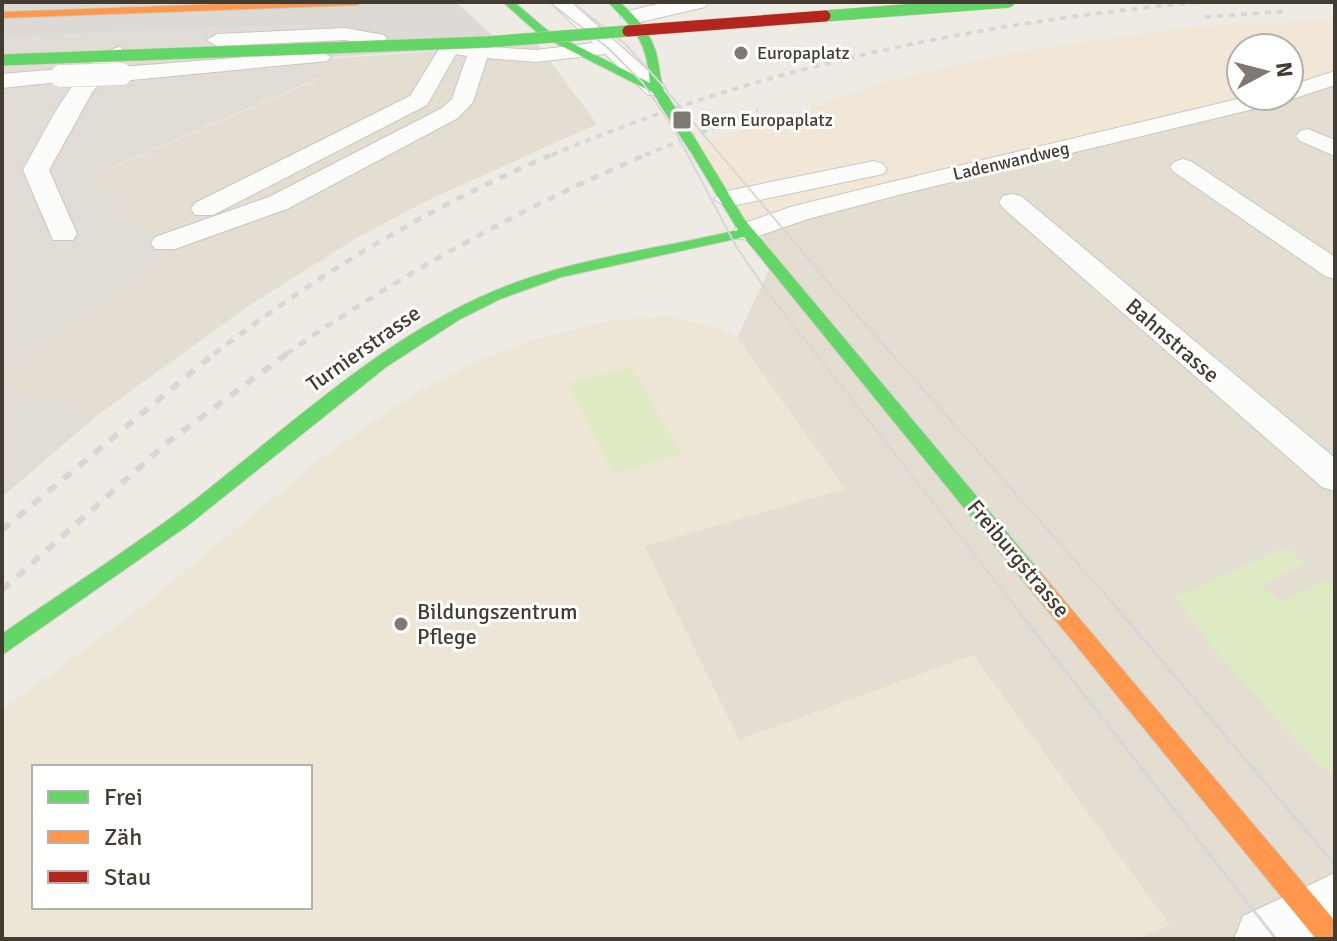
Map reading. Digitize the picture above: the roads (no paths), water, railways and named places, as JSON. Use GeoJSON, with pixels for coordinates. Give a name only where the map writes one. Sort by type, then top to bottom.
{"type":"FeatureCollection","features":[{"type":"Feature","properties":{"kind":"main road"},"geometry":{"type":"LineString","coordinates":[[508,2],[544,33],[660,94]]}},
{"type":"Feature","properties":{"kind":"main road"},"geometry":{"type":"LineString","coordinates":[[613,2],[632,17],[655,48],[660,94]]}},
{"type":"Feature","properties":{"kind":"main road"},"geometry":{"type":"LineString","coordinates":[[488,13],[700,2]]}},
{"type":"Feature","properties":{"kind":"main road"},"geometry":{"type":"LineString","coordinates":[[2,60],[487,42],[1009,2]]}},
{"type":"Feature","properties":{"kind":"main road"},"geometry":{"type":"LineString","coordinates":[[2,15],[362,10]]}},
{"type":"Feature","properties":{"kind":"main road"},"geometry":{"type":"LineString","coordinates":[[2,33],[362,10]]}},
{"type":"Feature","properties":{"kind":"main road","name":"Freiburgstrasse"},"geometry":{"type":"LineString","coordinates":[[660,94],[747,232],[1317,926]]}},
{"type":"Feature","properties":{"kind":"main road","name":"Turnierstrasse"},"geometry":{"type":"LineString","coordinates":[[2,646],[57,605],[118,567],[213,496],[383,358],[449,318],[539,280],[747,232]]}},
{"type":"Feature","properties":{"kind":"main road","name":"Turnierstrasse"},"geometry":{"type":"LineString","coordinates":[[2,622],[57,605]]}},
{"type":"Feature","properties":{"kind":"street"},"geometry":{"type":"LineString","coordinates":[[632,17],[700,2]]}},
{"type":"Feature","properties":{"kind":"lane","name":"Freiburgstrasse"},"geometry":{"type":"LineString","coordinates":[[560,2],[613,47],[660,94]]}},
{"type":"Feature","properties":{"kind":"lane"},"geometry":{"type":"LineString","coordinates":[[63,234],[36,170],[88,83],[108,59],[132,48],[164,42],[345,34],[409,44],[536,56],[613,47]]}},
{"type":"Feature","properties":{"kind":"lane"},"geometry":{"type":"LineString","coordinates":[[2,81],[294,61],[409,44]]}},
{"type":"Feature","properties":{"kind":"lane"},"geometry":{"type":"LineString","coordinates":[[449,48],[419,100],[171,233],[278,203],[442,118],[462,102],[479,50]]}},
{"type":"Feature","properties":{"kind":"lane"},"geometry":{"type":"LineString","coordinates":[[1305,88],[1335,78]]}},
{"type":"Feature","properties":{"kind":"lane"},"geometry":{"type":"LineString","coordinates":[[727,199],[1225,90]]}},
{"type":"Feature","properties":{"kind":"lane","name":"Ladenwandweg"},"geometry":{"type":"LineString","coordinates":[[747,232],[882,191],[1225,109]]}},
{"type":"Feature","properties":{"kind":"lane"},"geometry":{"type":"LineString","coordinates":[[1308,136],[1335,149]]}},
{"type":"Feature","properties":{"kind":"lane"},"geometry":{"type":"LineString","coordinates":[[1183,167],[1335,270]]}},
{"type":"Feature","properties":{"kind":"lane","name":"Bahnstrasse"},"geometry":{"type":"LineString","coordinates":[[1012,202],[1335,478]]}},
{"type":"Feature","properties":{"kind":"tram line"},"geometry":{"type":"LineString","coordinates":[[549,2],[608,48],[643,83],[675,131],[736,246],[768,293],[1018,610]]}},
{"type":"Feature","properties":{"kind":"tram line"},"geometry":{"type":"LineString","coordinates":[[572,2],[625,44],[655,77],[827,281],[1119,610]]}},
{"type":"Feature","properties":{"kind":"tram line"},"geometry":{"type":"LineString","coordinates":[[1016,608],[1276,939]]}},
{"type":"Feature","properties":{"kind":"tram line"},"geometry":{"type":"LineString","coordinates":[[1117,608],[1335,865]]}},
{"type":"Feature","properties":{"kind":"railway"},"geometry":{"type":"LineString","coordinates":[[552,155],[710,97],[869,53],[1032,23],[1199,2]]}},
{"type":"Feature","properties":{"kind":"railway"},"geometry":{"type":"LineString","coordinates":[[1205,17],[1287,11]]}},
{"type":"Feature","properties":{"kind":"railway"},"geometry":{"type":"LineString","coordinates":[[650,153],[758,110]]}},
{"type":"Feature","properties":{"kind":"railway"},"geometry":{"type":"LineString","coordinates":[[214,354],[336,268],[379,242],[466,195],[556,153]]}},
{"type":"Feature","properties":{"kind":"railway"},"geometry":{"type":"LineString","coordinates":[[286,354],[373,297],[463,244],[555,196],[650,153]]}},
{"type":"Feature","properties":{"kind":"railway"},"geometry":{"type":"LineString","coordinates":[[645,155],[650,153]]}},
{"type":"Feature","properties":{"kind":"railway"},"geometry":{"type":"LineString","coordinates":[[2,530],[216,352]]}},
{"type":"Feature","properties":{"kind":"railway"},"geometry":{"type":"LineString","coordinates":[[2,590],[168,442],[289,352]]}},
{"type":"Feature","properties":{"kind":"place","name":"Europaplatz"},"geometry":{"type":"Point","coordinates":[741,53]}},
{"type":"Feature","properties":{"kind":"place","name":"Bern Europaplatz"},"geometry":{"type":"Point","coordinates":[682,120]}},
{"type":"Feature","properties":{"kind":"place","name":"Bildungszentrum Pflege"},"geometry":{"type":"Point","coordinates":[401,624]}}]}
